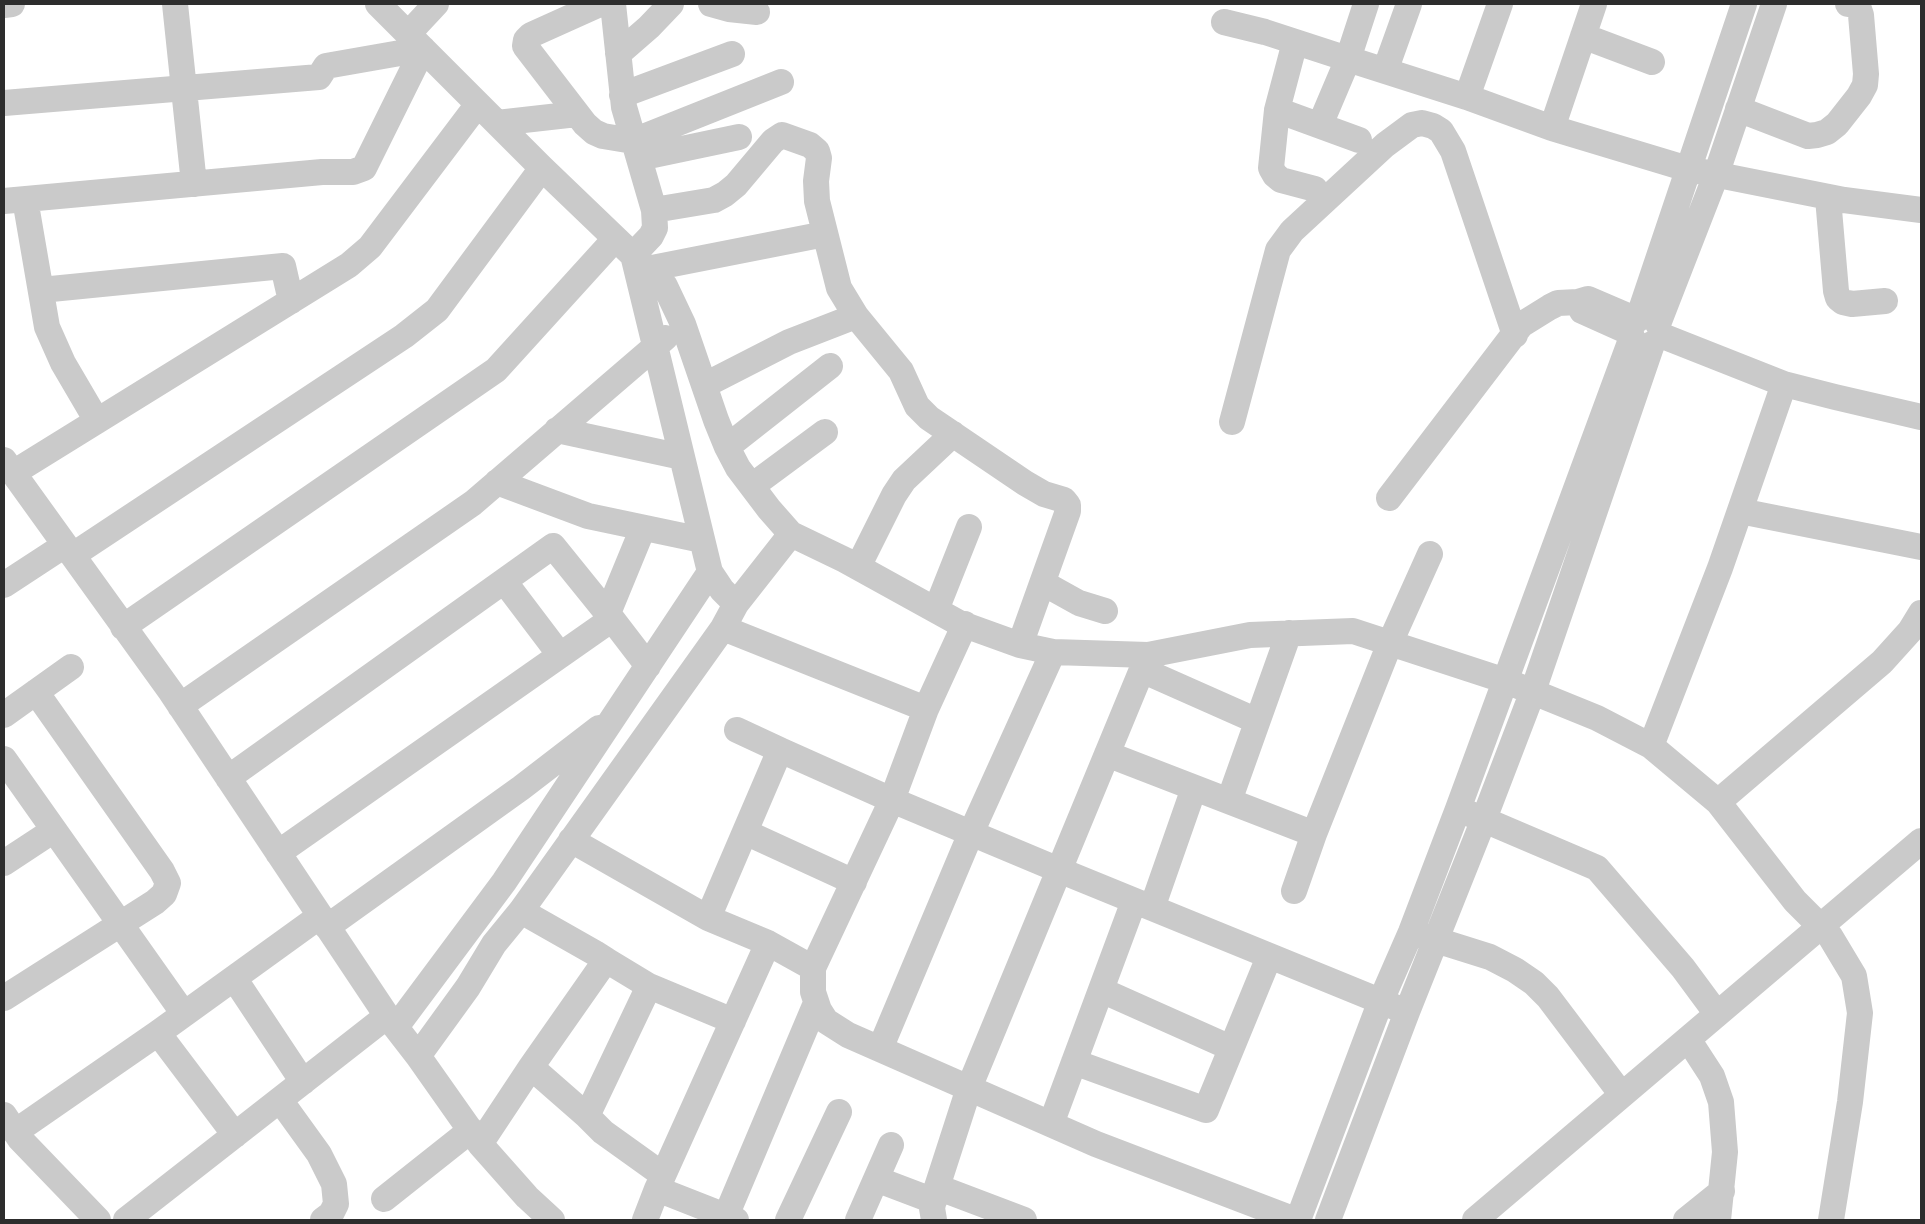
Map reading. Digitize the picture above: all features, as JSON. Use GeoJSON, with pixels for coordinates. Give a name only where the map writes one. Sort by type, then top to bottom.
{"type":"FeatureCollection","features":[{"type":"Feature","properties":{"kind":"street"},"geometry":{"type":"LineString","coordinates":[[4,4],[12,4]]}},
{"type":"Feature","properties":{"kind":"street"},"geometry":{"type":"LineString","coordinates":[[175,4],[194,184]]}},
{"type":"Feature","properties":{"kind":"street"},"geometry":{"type":"LineString","coordinates":[[378,4],[497,124],[664,286],[683,324],[727,447],[738,468],[791,534],[965,624],[1020,645],[1053,652],[1145,663],[1257,721]]}},
{"type":"Feature","properties":{"kind":"street"},"geometry":{"type":"LineString","coordinates":[[97,421],[62,363],[46,326],[41,290],[14,200],[322,172],[353,172],[364,168],[415,41],[436,4]]}},
{"type":"Feature","properties":{"kind":"street"},"geometry":{"type":"LineString","coordinates":[[600,4],[531,35],[526,40],[525,46],[528,53],[590,128],[599,134],[636,150],[739,137]]}},
{"type":"Feature","properties":{"kind":"street"},"geometry":{"type":"LineString","coordinates":[[123,627],[496,370],[651,236],[655,228],[654,210],[622,95],[613,4]]}},
{"type":"Feature","properties":{"kind":"street"},"geometry":{"type":"LineString","coordinates":[[618,54],[649,27],[670,4]]}},
{"type":"Feature","properties":{"kind":"street"},"geometry":{"type":"LineString","coordinates":[[711,4],[729,9],[757,12]]}},
{"type":"Feature","properties":{"kind":"street"},"geometry":{"type":"LineString","coordinates":[[1320,125],[1348,58],[1366,4]]}},
{"type":"Feature","properties":{"kind":"street"},"geometry":{"type":"LineString","coordinates":[[1385,71],[1409,4]]}},
{"type":"Feature","properties":{"kind":"street"},"geometry":{"type":"LineString","coordinates":[[1467,97],[1500,4]]}},
{"type":"Feature","properties":{"kind":"street"},"geometry":{"type":"LineString","coordinates":[[1552,128],[1594,4]]}},
{"type":"Feature","properties":{"kind":"street"},"geometry":{"type":"LineString","coordinates":[[1328,1220],[1533,691],[1644,330],[1688,169],[1744,4]]}},
{"type":"Feature","properties":{"kind":"street"},"geometry":{"type":"LineString","coordinates":[[1738,109],[1808,136],[1817,136],[1827,132],[1837,124],[1859,96],[1865,85],[1866,74],[1860,5]]}},
{"type":"Feature","properties":{"kind":"street"},"geometry":{"type":"LineString","coordinates":[[965,624],[926,709],[892,800],[813,968],[813,992],[816,1003],[826,1021],[848,1035],[880,1050],[1096,1144],[1296,1220],[1380,1003],[1411,932],[1506,681],[1644,330],[1716,175],[1738,109],[1767,6]]}},
{"type":"Feature","properties":{"kind":"street"},"geometry":{"type":"LineString","coordinates":[[1224,22],[1348,58],[1467,97],[1552,128],[1688,169],[1828,198],[1921,210]]}},
{"type":"Feature","properties":{"kind":"street"},"geometry":{"type":"LineString","coordinates":[[1583,36],[1652,62]]}},
{"type":"Feature","properties":{"kind":"street"},"geometry":{"type":"LineString","coordinates":[[4,103],[319,77],[326,66],[415,41]]}},
{"type":"Feature","properties":{"kind":"street"},"geometry":{"type":"LineString","coordinates":[[1295,42],[1277,110],[1271,168],[1281,180],[1315,189]]}},
{"type":"Feature","properties":{"kind":"street"},"geometry":{"type":"LineString","coordinates":[[622,95],[732,54]]}},
{"type":"Feature","properties":{"kind":"street"},"geometry":{"type":"LineString","coordinates":[[636,150],[781,82]]}},
{"type":"Feature","properties":{"kind":"street"},"geometry":{"type":"LineString","coordinates":[[478,104],[370,247],[349,265],[97,421],[8,466],[180,706],[392,1022],[476,1137],[527,1197],[552,1220]]}},
{"type":"Feature","properties":{"kind":"street"},"geometry":{"type":"LineString","coordinates":[[1277,110],[1359,140]]}},
{"type":"Feature","properties":{"kind":"street"},"geometry":{"type":"LineString","coordinates":[[497,124],[577,114]]}},
{"type":"Feature","properties":{"kind":"street"},"geometry":{"type":"LineString","coordinates":[[1232,422],[1278,250],[1292,231],[1385,145],[1412,125],[1422,123],[1433,126],[1441,131],[1453,151],[1515,334]]}},
{"type":"Feature","properties":{"kind":"street"},"geometry":{"type":"LineString","coordinates":[[654,210],[714,200],[726,194],[736,185],[772,141],[782,135],[810,145],[817,151],[819,158],[816,180],[817,201],[839,288],[856,316],[901,371],[917,406],[922,412],[1035,490],[1064,500],[1068,506],[1068,511],[1020,645]]}},
{"type":"Feature","properties":{"kind":"street"},"geometry":{"type":"LineString","coordinates":[[4,585],[69,550],[404,336],[437,310],[542,168]]}},
{"type":"Feature","properties":{"kind":"street"},"geometry":{"type":"LineString","coordinates":[[1828,198],[1838,298],[1842,302],[1852,304],[1884,301]]}},
{"type":"Feature","properties":{"kind":"street"},"geometry":{"type":"LineString","coordinates":[[632,254],[825,234]]}},
{"type":"Feature","properties":{"kind":"street"},"geometry":{"type":"LineString","coordinates":[[632,254],[710,572],[722,590],[736,604]]}},
{"type":"Feature","properties":{"kind":"street"},"geometry":{"type":"LineString","coordinates":[[41,290],[283,266],[291,301]]}},
{"type":"Feature","properties":{"kind":"street"},"geometry":{"type":"LineString","coordinates":[[1390,498],[1522,325],[1558,304],[1578,302],[1582,310],[1644,330],[1784,384],[1921,416]]}},
{"type":"Feature","properties":{"kind":"street"},"geometry":{"type":"LineString","coordinates":[[704,385],[789,342],[856,316]]}},
{"type":"Feature","properties":{"kind":"street"},"geometry":{"type":"LineString","coordinates":[[180,706],[465,508],[683,324]]}},
{"type":"Feature","properties":{"kind":"street"},"geometry":{"type":"LineString","coordinates":[[727,447],[830,366]]}},
{"type":"Feature","properties":{"kind":"street"},"geometry":{"type":"LineString","coordinates":[[1651,746],[1720,568],[1784,384]]}},
{"type":"Feature","properties":{"kind":"street"},"geometry":{"type":"LineString","coordinates":[[557,430],[682,457]]}},
{"type":"Feature","properties":{"kind":"street"},"geometry":{"type":"LineString","coordinates":[[752,486],[825,432]]}},
{"type":"Feature","properties":{"kind":"street"},"geometry":{"type":"LineString","coordinates":[[858,567],[894,495],[904,480],[953,434]]}},
{"type":"Feature","properties":{"kind":"street"},"geometry":{"type":"LineString","coordinates":[[497,482],[588,516],[702,540]]}},
{"type":"Feature","properties":{"kind":"street"},"geometry":{"type":"LineString","coordinates":[[1740,511],[1921,547]]}},
{"type":"Feature","properties":{"kind":"street"},"geometry":{"type":"LineString","coordinates":[[228,778],[553,546],[588,516]]}},
{"type":"Feature","properties":{"kind":"street"},"geometry":{"type":"LineString","coordinates":[[936,610],[969,526]]}},
{"type":"Feature","properties":{"kind":"street"},"geometry":{"type":"LineString","coordinates":[[278,852],[560,654],[610,616],[643,528]]}},
{"type":"Feature","properties":{"kind":"street"},"geometry":{"type":"LineString","coordinates":[[418,1056],[468,986],[494,944],[521,911],[723,628],[736,604],[791,534]]}},
{"type":"Feature","properties":{"kind":"street"},"geometry":{"type":"LineString","coordinates":[[553,546],[648,666]]}},
{"type":"Feature","properties":{"kind":"street"},"geometry":{"type":"LineString","coordinates":[[1294,891],[1314,834],[1390,643],[1430,554]]}},
{"type":"Feature","properties":{"kind":"street"},"geometry":{"type":"LineString","coordinates":[[126,1220],[303,1082],[392,1022],[504,882],[710,572]]}},
{"type":"Feature","properties":{"kind":"street"},"geometry":{"type":"LineString","coordinates":[[504,580],[560,654]]}},
{"type":"Feature","properties":{"kind":"street"},"geometry":{"type":"LineString","coordinates":[[1043,583],[1079,603],[1105,610]]}},
{"type":"Feature","properties":{"kind":"street"},"geometry":{"type":"LineString","coordinates":[[1718,802],[1882,662],[1910,631],[1921,613]]}},
{"type":"Feature","properties":{"kind":"street"},"geometry":{"type":"LineString","coordinates":[[723,628],[926,709]]}},
{"type":"Feature","properties":{"kind":"street"},"geometry":{"type":"LineString","coordinates":[[1145,663],[1250,635],[1353,631],[1533,691],[1597,718],[1651,746],[1718,802],[1795,901],[1830,936],[1854,976],[1860,1013],[1850,1102],[1831,1220]]}},
{"type":"Feature","properties":{"kind":"street"},"geometry":{"type":"LineString","coordinates":[[1229,801],[1288,633]]}},
{"type":"Feature","properties":{"kind":"street"},"geometry":{"type":"LineString","coordinates":[[880,1050],[971,833],[1053,652]]}},
{"type":"Feature","properties":{"kind":"street"},"geometry":{"type":"LineString","coordinates":[[935,1203],[968,1088],[1145,663]]}},
{"type":"Feature","properties":{"kind":"street"},"geometry":{"type":"LineString","coordinates":[[4,715],[71,667]]}},
{"type":"Feature","properties":{"kind":"street"},"geometry":{"type":"LineString","coordinates":[[4,998],[155,902],[164,894],[168,883],[162,871],[36,692]]}},
{"type":"Feature","properties":{"kind":"street"},"geometry":{"type":"LineString","coordinates":[[98,1220],[9,1123],[158,1033],[234,978],[324,921],[521,788],[615,716]]}},
{"type":"Feature","properties":{"kind":"street"},"geometry":{"type":"LineString","coordinates":[[737,730],[892,800],[1380,1003],[1407,1012]]}},
{"type":"Feature","properties":{"kind":"street"},"geometry":{"type":"LineString","coordinates":[[708,918],[780,750]]}},
{"type":"Feature","properties":{"kind":"street"},"geometry":{"type":"LineString","coordinates":[[1107,754],[1314,834]]}},
{"type":"Feature","properties":{"kind":"street"},"geometry":{"type":"LineString","coordinates":[[4,759],[122,923],[184,1014]]}},
{"type":"Feature","properties":{"kind":"street"},"geometry":{"type":"LineString","coordinates":[[1051,1124],[1101,990],[1143,904],[1194,788]]}},
{"type":"Feature","properties":{"kind":"street"},"geometry":{"type":"LineString","coordinates":[[1458,810],[1484,819],[1596,868],[1683,968],[1717,1014]]}},
{"type":"Feature","properties":{"kind":"street"},"geometry":{"type":"LineString","coordinates":[[4,863],[54,830]]}},
{"type":"Feature","properties":{"kind":"street"},"geometry":{"type":"LineString","coordinates":[[745,832],[854,882]]}},
{"type":"Feature","properties":{"kind":"street"},"geometry":{"type":"LineString","coordinates":[[571,840],[708,918],[768,943],[813,968]]}},
{"type":"Feature","properties":{"kind":"street"},"geometry":{"type":"LineString","coordinates":[[1475,1220],[1921,841]]}},
{"type":"Feature","properties":{"kind":"street"},"geometry":{"type":"LineString","coordinates":[[521,911],[649,986],[733,1021]]}},
{"type":"Feature","properties":{"kind":"street"},"geometry":{"type":"LineString","coordinates":[[1411,932],[1490,957],[1534,983],[1548,997],[1622,1095]]}},
{"type":"Feature","properties":{"kind":"street"},"geometry":{"type":"LineString","coordinates":[[645,1220],[660,1182],[768,943]]}},
{"type":"Feature","properties":{"kind":"street"},"geometry":{"type":"LineString","coordinates":[[1074,1062],[1206,1110],[1269,957]]}},
{"type":"Feature","properties":{"kind":"street"},"geometry":{"type":"LineString","coordinates":[[384,1199],[476,1137],[531,1067],[606,960]]}},
{"type":"Feature","properties":{"kind":"street"},"geometry":{"type":"LineString","coordinates":[[234,978],[303,1082]]}},
{"type":"Feature","properties":{"kind":"street"},"geometry":{"type":"LineString","coordinates":[[587,1116],[649,986]]}},
{"type":"Feature","properties":{"kind":"street"},"geometry":{"type":"LineString","coordinates":[[1101,990],[1231,1048]]}},
{"type":"Feature","properties":{"kind":"street"},"geometry":{"type":"LineString","coordinates":[[531,1067],[660,1182],[731,1218],[816,1003]]}},
{"type":"Feature","properties":{"kind":"street"},"geometry":{"type":"LineString","coordinates":[[158,1033],[235,1135]]}},
{"type":"Feature","properties":{"kind":"street"},"geometry":{"type":"LineString","coordinates":[[1688,1039],[1712,1076],[1722,1102],[1724,1152],[1718,1220]]}},
{"type":"Feature","properties":{"kind":"street"},"geometry":{"type":"LineString","coordinates":[[280,1100],[319,1154],[334,1184],[336,1204],[331,1214],[323,1220]]}},
{"type":"Feature","properties":{"kind":"street"},"geometry":{"type":"LineString","coordinates":[[1342,1102],[1369,1111]]}},
{"type":"Feature","properties":{"kind":"street"},"geometry":{"type":"LineString","coordinates":[[788,1220],[839,1112]]}},
{"type":"Feature","properties":{"kind":"street"},"geometry":{"type":"LineString","coordinates":[[858,1220],[891,1145]]}},
{"type":"Feature","properties":{"kind":"street"},"geometry":{"type":"LineString","coordinates":[[876,1179],[935,1203],[1024,1220]]}},
{"type":"Feature","properties":{"kind":"street"},"geometry":{"type":"LineString","coordinates":[[1686,1220],[1722,1191]]}}]}
